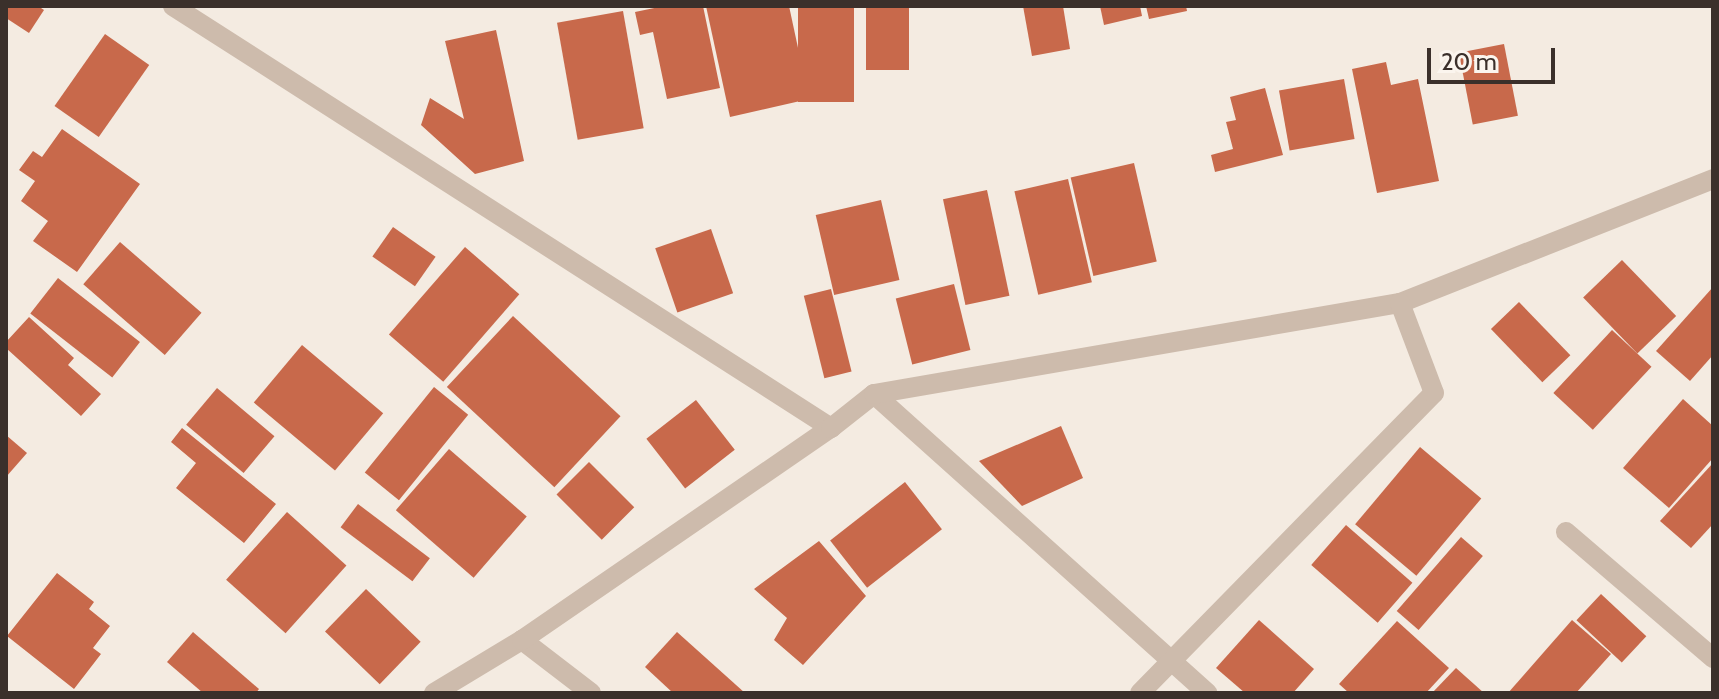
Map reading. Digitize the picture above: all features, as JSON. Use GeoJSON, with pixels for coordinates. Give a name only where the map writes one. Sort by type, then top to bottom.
{"type":"FeatureCollection","features":[{"type":"Feature","properties":{"kind":"street"},"geometry":{"type":"LineString","coordinates":[[173,6],[831,428]]}},
{"type":"Feature","properties":{"kind":"street"},"geometry":{"type":"LineString","coordinates":[[434,693],[522,640],[831,428],[874,394],[1400,303],[1704,182],[1713,200]]}},
{"type":"Feature","properties":{"kind":"street"},"geometry":{"type":"LineString","coordinates":[[1140,693],[1434,393],[1400,303]]}},
{"type":"Feature","properties":{"kind":"street"},"geometry":{"type":"LineString","coordinates":[[874,394],[1207,693]]}},
{"type":"Feature","properties":{"kind":"street"},"geometry":{"type":"LineString","coordinates":[[1566,532],[1713,658]]}},
{"type":"Feature","properties":{"kind":"street"},"geometry":{"type":"LineString","coordinates":[[522,640],[591,693]]}},
{"type":"Feature","properties":{"kind":"building"},"geometry":{"type":"Polygon","coordinates":[[[6,6],[38,6],[44,10],[29,33],[6,18],[6,6]]]}},
{"type":"Feature","properties":{"kind":"building"},"geometry":{"type":"Polygon","coordinates":[[[664,6],[703,6],[720,88],[667,99],[653,32],[640,35],[635,12],[664,6]]]}},
{"type":"Feature","properties":{"kind":"building"},"geometry":{"type":"Polygon","coordinates":[[[706,6],[789,6],[809,99],[730,117],[706,6]]]}},
{"type":"Feature","properties":{"kind":"building"},"geometry":{"type":"Polygon","coordinates":[[[798,6],[854,6],[854,102],[798,102],[798,6]]]}},
{"type":"Feature","properties":{"kind":"building"},"geometry":{"type":"Polygon","coordinates":[[[866,6],[909,6],[909,70],[866,70],[866,6]]]}},
{"type":"Feature","properties":{"kind":"building"},"geometry":{"type":"Polygon","coordinates":[[[1023,6],[1063,6],[1070,49],[1032,56],[1023,6]]]}},
{"type":"Feature","properties":{"kind":"building"},"geometry":{"type":"Polygon","coordinates":[[[1100,6],[1140,6],[1142,16],[1104,25],[1100,6]]]}},
{"type":"Feature","properties":{"kind":"building"},"geometry":{"type":"Polygon","coordinates":[[[1146,6],[1186,6],[1187,11],[1149,19],[1146,6]]]}},
{"type":"Feature","properties":{"kind":"building"},"geometry":{"type":"Polygon","coordinates":[[[623,11],[644,128],[578,140],[557,23],[623,11]]]}},
{"type":"Feature","properties":{"kind":"building"},"geometry":{"type":"Polygon","coordinates":[[[496,30],[524,161],[475,174],[421,125],[430,98],[464,119],[445,41],[496,30]]]}},
{"type":"Feature","properties":{"kind":"building"},"geometry":{"type":"Polygon","coordinates":[[[105,34],[149,65],[99,137],[55,106],[105,34]]]}},
{"type":"Feature","properties":{"kind":"building"},"geometry":{"type":"Polygon","coordinates":[[[1504,44],[1518,116],[1473,124],[1459,53],[1504,44]]]}},
{"type":"Feature","properties":{"kind":"building"},"geometry":{"type":"Polygon","coordinates":[[[1386,62],[1391,85],[1418,79],[1439,181],[1377,193],[1352,69],[1386,62]]]}},
{"type":"Feature","properties":{"kind":"building"},"geometry":{"type":"Polygon","coordinates":[[[1344,79],[1355,139],[1290,151],[1279,90],[1344,79]]]}},
{"type":"Feature","properties":{"kind":"building"},"geometry":{"type":"Polygon","coordinates":[[[1265,88],[1283,155],[1215,172],[1211,155],[1233,149],[1226,122],[1236,120],[1230,97],[1265,88]]]}},
{"type":"Feature","properties":{"kind":"building"},"geometry":{"type":"Polygon","coordinates":[[[62,129],[140,184],[77,272],[33,241],[48,221],[21,201],[35,181],[19,170],[33,151],[42,157],[62,129]]]}},
{"type":"Feature","properties":{"kind":"building"},"geometry":{"type":"Polygon","coordinates":[[[1134,163],[1157,261],[1093,276],[1071,178],[1134,163]]]}},
{"type":"Feature","properties":{"kind":"building"},"geometry":{"type":"Polygon","coordinates":[[[1068,179],[1092,282],[1038,295],[1014,191],[1068,179]]]}},
{"type":"Feature","properties":{"kind":"building"},"geometry":{"type":"Polygon","coordinates":[[[987,190],[1009,296],[965,305],[943,199],[987,190]]]}},
{"type":"Feature","properties":{"kind":"building"},"geometry":{"type":"Polygon","coordinates":[[[881,200],[899,280],[834,295],[816,215],[881,200]]]}},
{"type":"Feature","properties":{"kind":"building"},"geometry":{"type":"Polygon","coordinates":[[[393,227],[436,257],[415,286],[372,256],[393,227]]]}},
{"type":"Feature","properties":{"kind":"building"},"geometry":{"type":"Polygon","coordinates":[[[711,229],[733,293],[677,313],[655,248],[711,229]]]}},
{"type":"Feature","properties":{"kind":"building"},"geometry":{"type":"Polygon","coordinates":[[[120,242],[202,313],[165,355],[83,284],[120,242]]]}},
{"type":"Feature","properties":{"kind":"building"},"geometry":{"type":"Polygon","coordinates":[[[465,247],[519,294],[443,382],[389,335],[465,247]]]}},
{"type":"Feature","properties":{"kind":"building"},"geometry":{"type":"Polygon","coordinates":[[[1622,260],[1676,316],[1637,354],[1583,298],[1622,260]]]}},
{"type":"Feature","properties":{"kind":"building"},"geometry":{"type":"Polygon","coordinates":[[[58,278],[140,342],[112,377],[30,313],[58,278]]]}},
{"type":"Feature","properties":{"kind":"building"},"geometry":{"type":"Polygon","coordinates":[[[954,284],[970,350],[912,364],[896,299],[954,284]]]}},
{"type":"Feature","properties":{"kind":"building"},"geometry":{"type":"Polygon","coordinates":[[[1713,287],[1713,355],[1690,381],[1656,351],[1713,287]]]}},
{"type":"Feature","properties":{"kind":"building"},"geometry":{"type":"Polygon","coordinates":[[[831,289],[852,371],[824,378],[804,296],[831,289]]]}},
{"type":"Feature","properties":{"kind":"building"},"geometry":{"type":"Polygon","coordinates":[[[1519,302],[1570,355],[1542,382],[1491,329],[1519,302]]]}},
{"type":"Feature","properties":{"kind":"building"},"geometry":{"type":"Polygon","coordinates":[[[513,316],[621,416],[554,487],[447,387],[513,316]]]}},
{"type":"Feature","properties":{"kind":"building"},"geometry":{"type":"Polygon","coordinates":[[[29,317],[74,358],[68,365],[101,394],[81,416],[6,348],[6,342],[29,317]]]}},
{"type":"Feature","properties":{"kind":"building"},"geometry":{"type":"Polygon","coordinates":[[[1612,330],[1651,367],[1593,430],[1553,393],[1612,330]]]}},
{"type":"Feature","properties":{"kind":"building"},"geometry":{"type":"Polygon","coordinates":[[[302,345],[383,413],[335,471],[254,402],[302,345]]]}},
{"type":"Feature","properties":{"kind":"building"},"geometry":{"type":"Polygon","coordinates":[[[434,387],[468,415],[399,500],[365,472],[434,387]]]}},
{"type":"Feature","properties":{"kind":"building"},"geometry":{"type":"Polygon","coordinates":[[[217,388],[274,436],[244,473],[186,425],[217,388]]]}},
{"type":"Feature","properties":{"kind":"building"},"geometry":{"type":"Polygon","coordinates":[[[1683,399],[1713,426],[1713,458],[1669,508],[1623,468],[1683,399]]]}},
{"type":"Feature","properties":{"kind":"building"},"geometry":{"type":"Polygon","coordinates":[[[696,400],[735,450],[685,488],[646,439],[696,400]]]}},
{"type":"Feature","properties":{"kind":"building"},"geometry":{"type":"Polygon","coordinates":[[[1061,426],[1083,478],[1022,506],[979,461],[1061,426]]]}},
{"type":"Feature","properties":{"kind":"building"},"geometry":{"type":"Polygon","coordinates":[[[182,428],[276,504],[244,543],[176,488],[196,463],[171,442],[182,428]]]}},
{"type":"Feature","properties":{"kind":"building"},"geometry":{"type":"Polygon","coordinates":[[[6,435],[27,453],[6,477],[6,435]]]}},
{"type":"Feature","properties":{"kind":"building"},"geometry":{"type":"Polygon","coordinates":[[[1420,447],[1481,498],[1416,576],[1355,524],[1420,447]]]}},
{"type":"Feature","properties":{"kind":"building"},"geometry":{"type":"Polygon","coordinates":[[[449,449],[527,517],[474,578],[396,510],[449,449]]]}},
{"type":"Feature","properties":{"kind":"building"},"geometry":{"type":"Polygon","coordinates":[[[589,462],[634,507],[602,540],[556,495],[589,462]]]}},
{"type":"Feature","properties":{"kind":"building"},"geometry":{"type":"Polygon","coordinates":[[[1713,463],[1713,524],[1691,548],[1660,521],[1713,463]]]}},
{"type":"Feature","properties":{"kind":"building"},"geometry":{"type":"Polygon","coordinates":[[[905,482],[942,529],[867,588],[830,540],[905,482]]]}},
{"type":"Feature","properties":{"kind":"building"},"geometry":{"type":"Polygon","coordinates":[[[358,504],[430,558],[412,581],[341,527],[358,504]]]}},
{"type":"Feature","properties":{"kind":"building"},"geometry":{"type":"Polygon","coordinates":[[[287,512],[346,566],[286,633],[226,580],[287,512]]]}},
{"type":"Feature","properties":{"kind":"building"},"geometry":{"type":"Polygon","coordinates":[[[1346,525],[1412,583],[1378,623],[1311,565],[1346,525]]]}},
{"type":"Feature","properties":{"kind":"building"},"geometry":{"type":"Polygon","coordinates":[[[1461,537],[1483,556],[1419,630],[1397,611],[1461,537]]]}},
{"type":"Feature","properties":{"kind":"building"},"geometry":{"type":"Polygon","coordinates":[[[819,541],[866,596],[803,665],[774,640],[787,618],[754,589],[819,541]]]}},
{"type":"Feature","properties":{"kind":"building"},"geometry":{"type":"Polygon","coordinates":[[[57,573],[94,602],[89,609],[110,626],[93,648],[101,654],[74,689],[7,636],[57,573]]]}},
{"type":"Feature","properties":{"kind":"building"},"geometry":{"type":"Polygon","coordinates":[[[366,589],[421,642],[380,684],[325,631],[366,589]]]}},
{"type":"Feature","properties":{"kind":"building"},"geometry":{"type":"Polygon","coordinates":[[[1601,594],[1646,636],[1622,663],[1576,620],[1601,594]]]}},
{"type":"Feature","properties":{"kind":"building"},"geometry":{"type":"Polygon","coordinates":[[[1259,620],[1314,669],[1293,693],[1245,693],[1216,668],[1259,620]]]}},
{"type":"Feature","properties":{"kind":"building"},"geometry":{"type":"Polygon","coordinates":[[[1572,620],[1611,654],[1576,693],[1508,693],[1572,620]]]}},
{"type":"Feature","properties":{"kind":"building"},"geometry":{"type":"Polygon","coordinates":[[[1397,621],[1449,668],[1426,693],[1349,693],[1339,684],[1397,621]]]}},
{"type":"Feature","properties":{"kind":"building"},"geometry":{"type":"Polygon","coordinates":[[[193,632],[259,689],[256,693],[203,693],[167,662],[193,632]]]}},
{"type":"Feature","properties":{"kind":"building"},"geometry":{"type":"Polygon","coordinates":[[[677,632],[745,693],[673,693],[645,667],[677,632]]]}},
{"type":"Feature","properties":{"kind":"building"},"geometry":{"type":"Polygon","coordinates":[[[1456,668],[1484,693],[1432,693],[1456,668]]]}}]}
